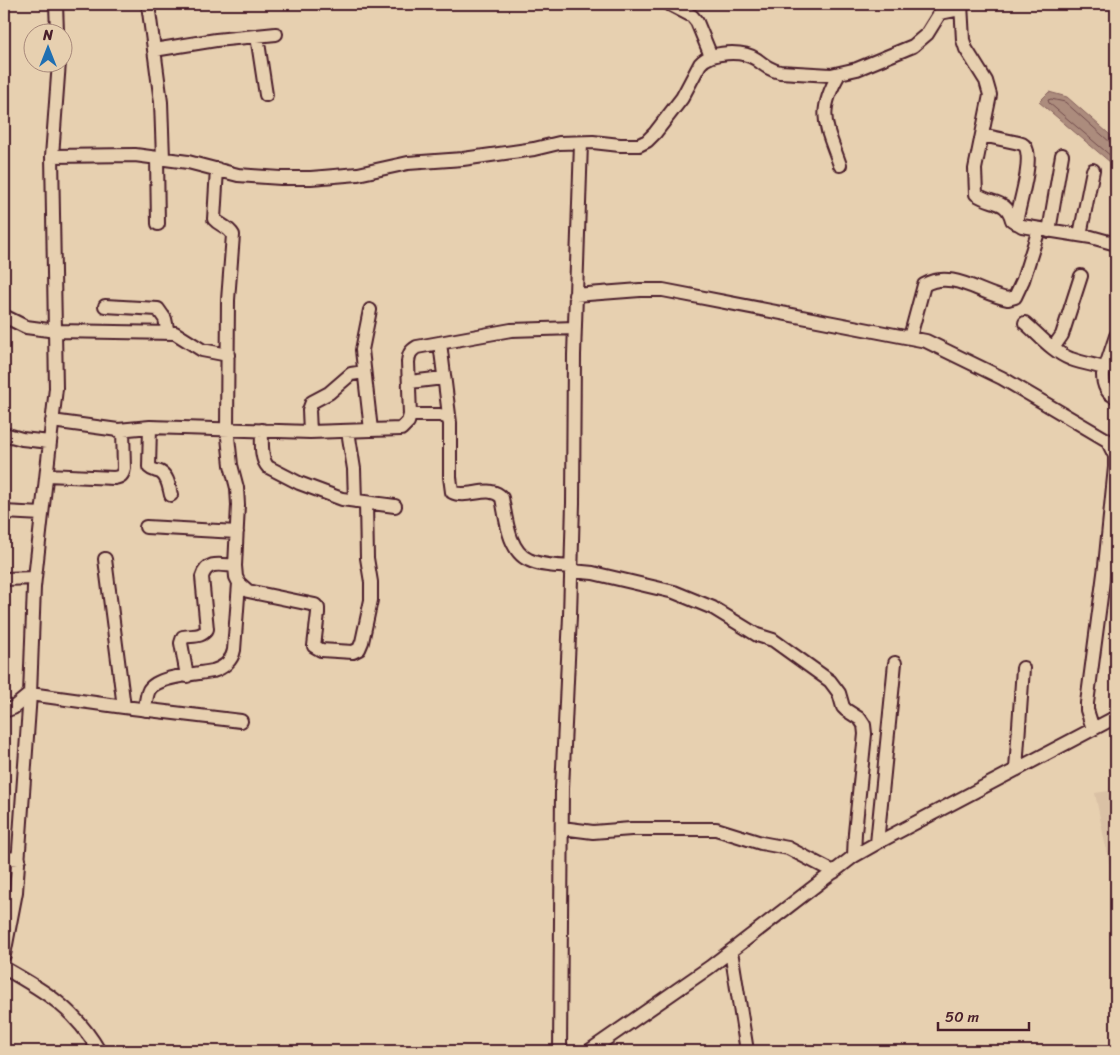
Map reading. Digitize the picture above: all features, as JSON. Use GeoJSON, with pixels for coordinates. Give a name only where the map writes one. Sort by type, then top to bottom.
{"type":"FeatureCollection","features":[{"type":"Feature","properties":{"kind":"street"},"geometry":{"type":"LineString","coordinates":[[56,4],[57,22]]}},
{"type":"Feature","properties":{"kind":"street"},"geometry":{"type":"LineString","coordinates":[[148,4],[161,102],[158,224]]}},
{"type":"Feature","properties":{"kind":"street"},"geometry":{"type":"LineString","coordinates":[[669,4],[692,16],[697,22],[711,56]]}},
{"type":"Feature","properties":{"kind":"street"},"geometry":{"type":"LineString","coordinates":[[52,156],[135,155],[188,162],[252,176],[311,178],[358,174],[408,164],[481,156],[559,143],[639,145],[647,141],[655,133],[682,98],[700,64],[711,56],[725,53],[750,57],[772,70],[780,72],[839,74],[857,69],[913,46],[927,34],[940,13],[962,5],[963,40],[966,49],[989,88],[990,95],[974,169],[976,194],[1006,206],[1010,210],[1012,220],[1016,223],[1116,244]]}},
{"type":"Feature","properties":{"kind":"street"},"geometry":{"type":"LineString","coordinates":[[154,50],[216,40],[276,34]]}},
{"type":"Feature","properties":{"kind":"street"},"geometry":{"type":"LineString","coordinates":[[257,36],[266,95]]}},
{"type":"Feature","properties":{"kind":"street"},"geometry":{"type":"LineString","coordinates":[[4,952],[16,892],[30,694],[35,578],[56,388],[52,156],[58,72]]}},
{"type":"Feature","properties":{"kind":"street"},"geometry":{"type":"LineString","coordinates":[[839,74],[827,97],[825,114],[827,128],[840,164]]}},
{"type":"Feature","properties":{"kind":"street"},"geometry":{"type":"LineString","coordinates":[[982,135],[1023,144],[1026,148],[1026,171],[1016,223]]}},
{"type":"Feature","properties":{"kind":"street"},"geometry":{"type":"LineString","coordinates":[[560,1051],[562,828],[572,569],[575,295],[581,143]]}},
{"type":"Feature","properties":{"kind":"street"},"geometry":{"type":"LineString","coordinates":[[910,337],[924,285],[938,279],[968,284],[1000,298],[1008,299],[1015,296],[1044,230],[1062,155]]}},
{"type":"Feature","properties":{"kind":"street"},"geometry":{"type":"LineString","coordinates":[[145,710],[147,695],[155,683],[219,669],[233,655],[239,584],[235,566],[237,488],[231,466],[227,428],[229,284],[233,235],[230,229],[218,224],[214,219],[217,169]]}},
{"type":"Feature","properties":{"kind":"street"},"geometry":{"type":"LineString","coordinates":[[1080,235],[1093,170]]}},
{"type":"Feature","properties":{"kind":"street"},"geometry":{"type":"LineString","coordinates":[[1053,348],[1062,335],[1080,276]]}},
{"type":"Feature","properties":{"kind":"street"},"geometry":{"type":"LineString","coordinates":[[575,295],[664,290],[825,323],[926,341],[1002,378],[1107,440],[1115,456],[1115,467],[1105,566],[1087,703],[1087,710],[1093,729]]}},
{"type":"Feature","properties":{"kind":"street"},"geometry":{"type":"LineString","coordinates":[[106,306],[158,309],[165,319],[168,333]]}},
{"type":"Feature","properties":{"kind":"street"},"geometry":{"type":"LineString","coordinates":[[370,310],[362,345],[371,430]]}},
{"type":"Feature","properties":{"kind":"street"},"geometry":{"type":"LineString","coordinates":[[4,316],[26,327],[56,331],[168,333],[180,335],[202,350],[228,355]]}},
{"type":"Feature","properties":{"kind":"street"},"geometry":{"type":"LineString","coordinates":[[1025,323],[1053,348],[1072,360],[1105,368]]}},
{"type":"Feature","properties":{"kind":"street"},"geometry":{"type":"LineString","coordinates":[[52,421],[103,429],[123,430],[150,427],[310,432],[400,429],[408,422],[410,415],[408,362],[412,350],[417,347],[524,329],[575,328]]}},
{"type":"Feature","properties":{"kind":"street"},"geometry":{"type":"LineString","coordinates":[[1116,336],[1105,368],[1103,381],[1108,392],[1116,397]]}},
{"type":"Feature","properties":{"kind":"street"},"geometry":{"type":"LineString","coordinates":[[440,343],[450,423],[450,477],[452,492],[460,495],[492,492],[499,494],[502,498],[512,540],[519,553],[536,563],[593,573],[656,587],[686,596],[713,608],[757,636],[773,640],[830,681],[840,693],[843,706],[846,710],[860,718],[864,725],[865,734],[854,833],[854,856]]}},
{"type":"Feature","properties":{"kind":"street"},"geometry":{"type":"LineString","coordinates":[[310,432],[309,410],[312,402],[329,393],[351,374],[364,372]]}},
{"type":"Feature","properties":{"kind":"street"},"geometry":{"type":"LineString","coordinates":[[410,382],[443,378]]}},
{"type":"Feature","properties":{"kind":"street"},"geometry":{"type":"LineString","coordinates":[[410,415],[444,416],[450,423]]}},
{"type":"Feature","properties":{"kind":"street"},"geometry":{"type":"LineString","coordinates":[[150,427],[149,467],[152,470],[163,473],[171,495]]}},
{"type":"Feature","properties":{"kind":"street"},"geometry":{"type":"LineString","coordinates":[[47,475],[120,477],[124,468],[123,430]]}},
{"type":"Feature","properties":{"kind":"street"},"geometry":{"type":"LineString","coordinates":[[262,430],[263,456],[268,467],[299,483],[342,499],[395,506]]}},
{"type":"Feature","properties":{"kind":"street"},"geometry":{"type":"LineString","coordinates":[[239,584],[248,591],[314,605],[318,608],[314,642],[316,649],[353,652],[358,649],[369,614],[371,582],[348,431]]}},
{"type":"Feature","properties":{"kind":"street"},"geometry":{"type":"LineString","coordinates":[[4,434],[22,439],[50,442]]}},
{"type":"Feature","properties":{"kind":"street"},"geometry":{"type":"LineString","coordinates":[[4,512],[42,514]]}},
{"type":"Feature","properties":{"kind":"street"},"geometry":{"type":"LineString","coordinates":[[146,527],[237,532]]}},
{"type":"Feature","properties":{"kind":"street"},"geometry":{"type":"LineString","coordinates":[[105,559],[124,707]]}},
{"type":"Feature","properties":{"kind":"street"},"geometry":{"type":"LineString","coordinates":[[187,676],[181,643],[183,637],[198,636],[203,634],[206,629],[202,576],[206,568],[211,565],[235,566]]}},
{"type":"Feature","properties":{"kind":"street"},"geometry":{"type":"LineString","coordinates":[[4,579],[35,578]]}},
{"type":"Feature","properties":{"kind":"street"},"geometry":{"type":"LineString","coordinates":[[877,843],[895,663]]}},
{"type":"Feature","properties":{"kind":"street"},"geometry":{"type":"LineString","coordinates":[[1016,769],[1023,668]]}},
{"type":"Feature","properties":{"kind":"street"},"geometry":{"type":"LineString","coordinates":[[4,711],[14,708],[30,694],[145,710],[241,720]]}},
{"type":"Feature","properties":{"kind":"street"},"geometry":{"type":"LineString","coordinates":[[589,1051],[731,951],[854,856],[1116,717]]}},
{"type":"Feature","properties":{"kind":"street"},"geometry":{"type":"LineString","coordinates":[[562,828],[593,832],[631,829],[716,829],[761,843],[788,848],[834,872]]}},
{"type":"Feature","properties":{"kind":"street"},"geometry":{"type":"LineString","coordinates":[[4,858],[19,859]]}},
{"type":"Feature","properties":{"kind":"street"},"geometry":{"type":"LineString","coordinates":[[731,951],[747,1051]]}},
{"type":"Feature","properties":{"kind":"street"},"geometry":{"type":"LineString","coordinates":[[4,968],[43,990],[62,1004],[85,1029],[100,1051]]}},
{"type":"Feature","properties":{"kind":"shaded area"},"geometry":{"type":"Polygon","coordinates":[[[1116,790],[1116,898],[1095,793],[1116,790]]]}},
{"type":"Feature","properties":{"kind":"water"},"geometry":{"type":"Polygon","coordinates":[[[1049,92],[1067,97],[1116,140],[1116,164],[1110,162],[1039,102],[1049,92]]]}}]}
